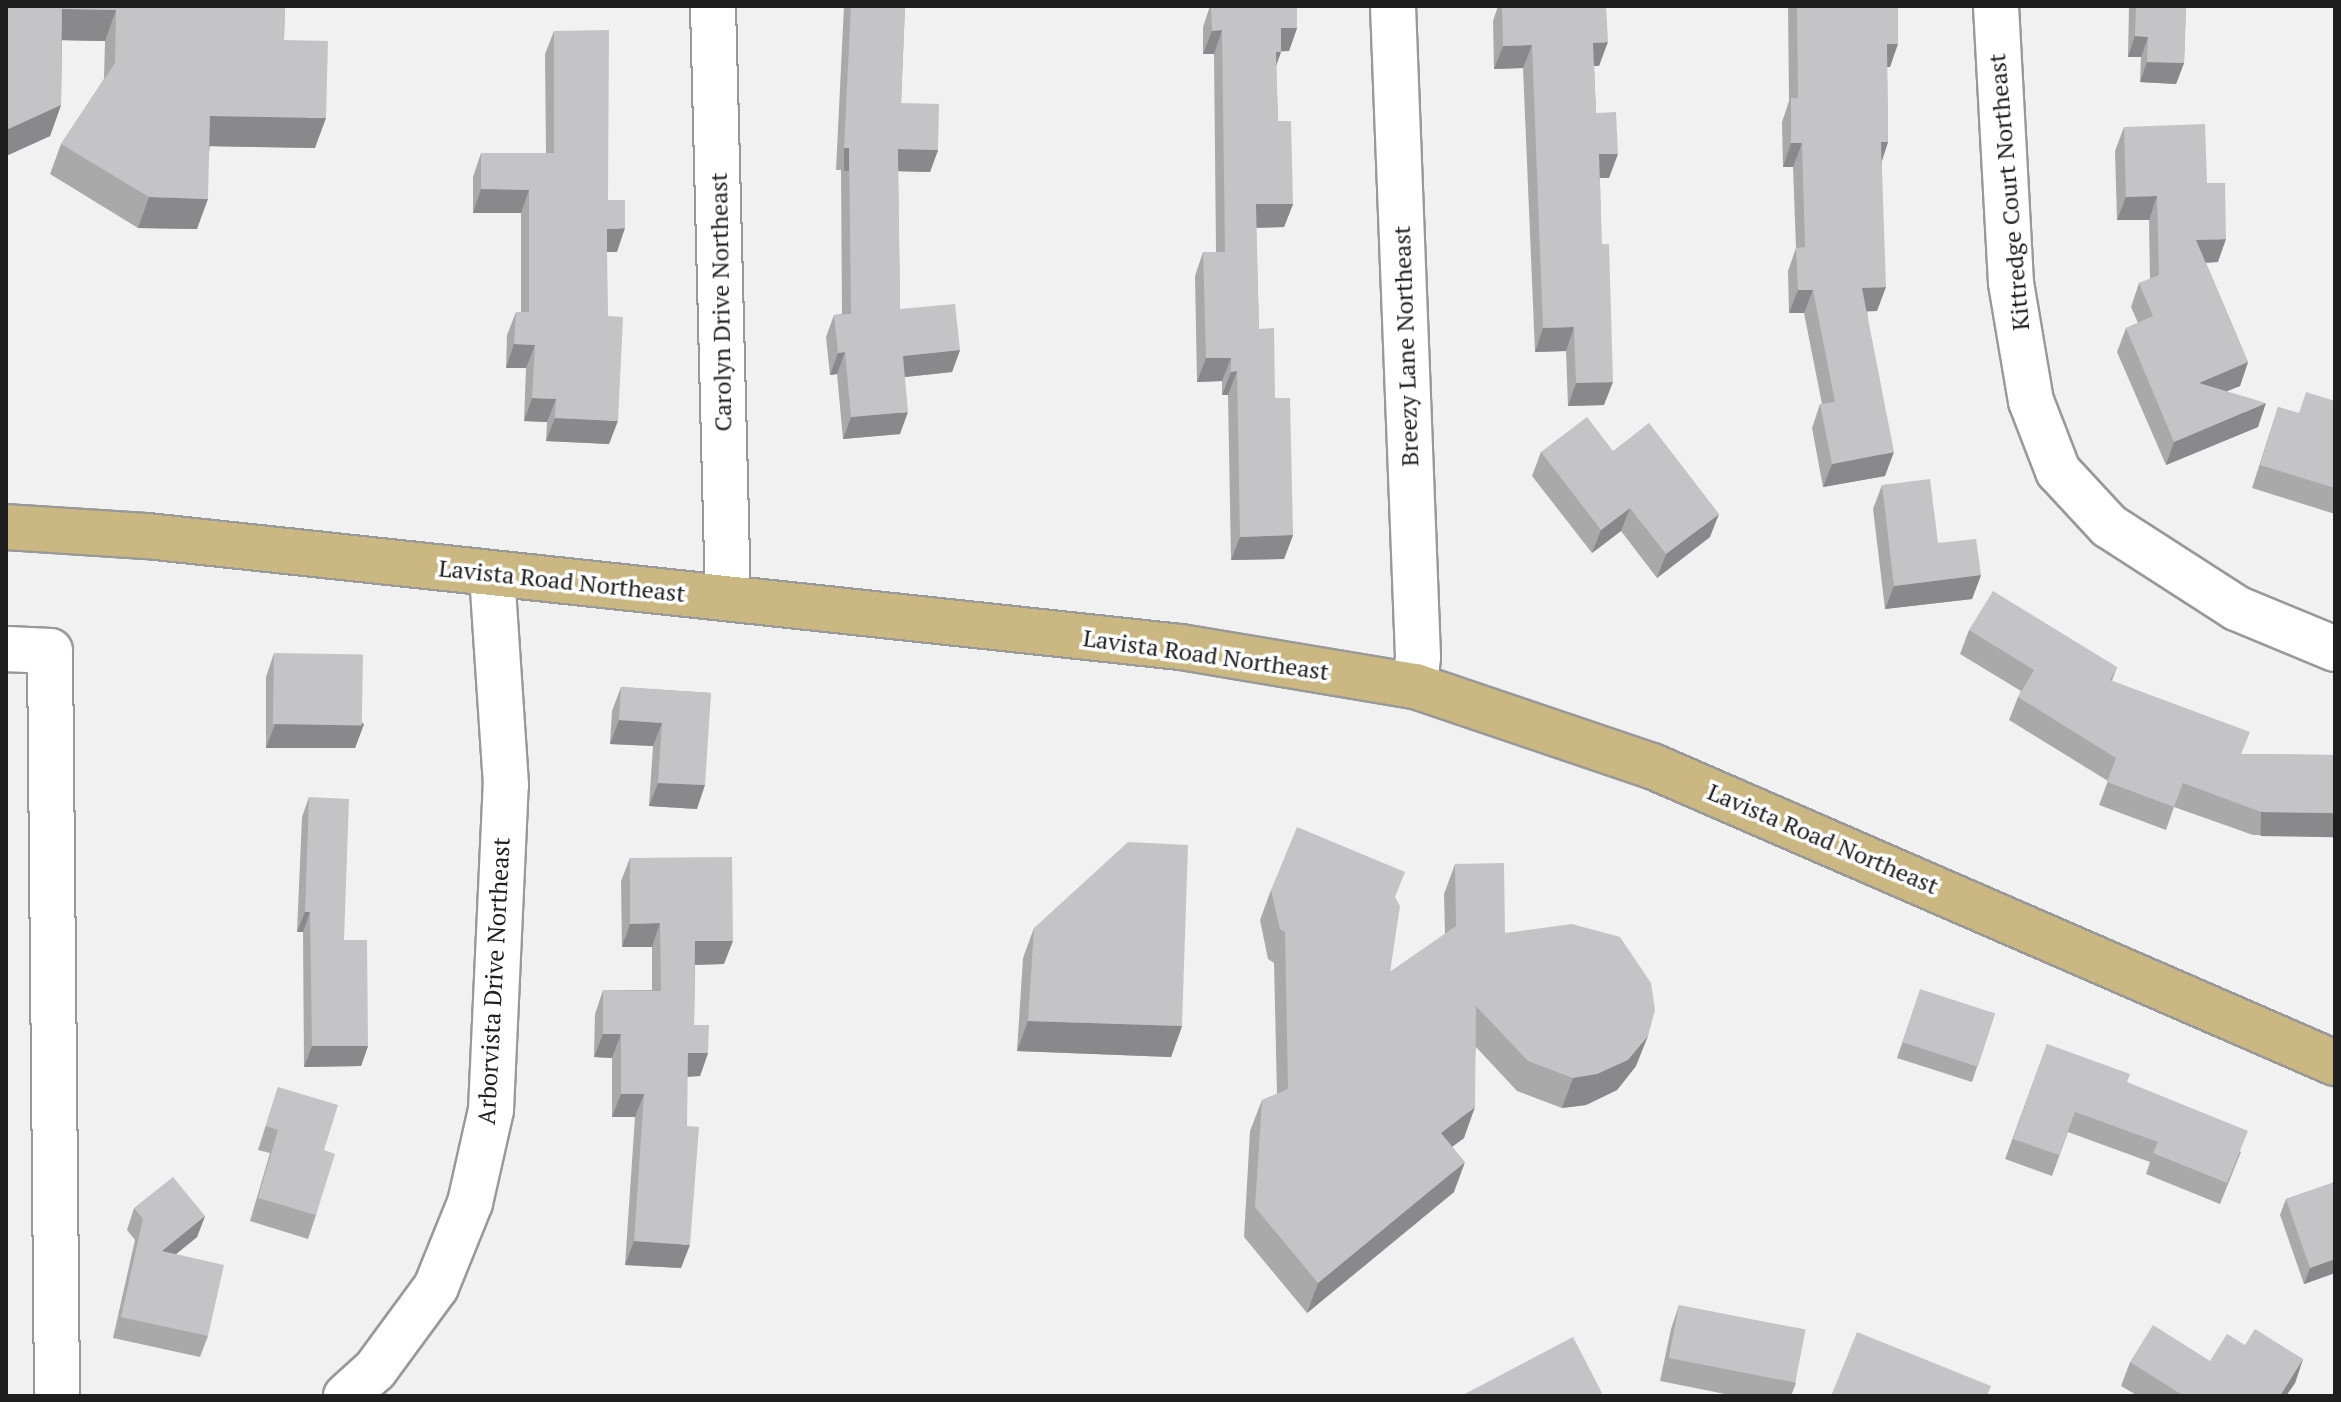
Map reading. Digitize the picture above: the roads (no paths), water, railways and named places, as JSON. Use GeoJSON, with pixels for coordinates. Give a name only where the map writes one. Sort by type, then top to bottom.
{"type":"FeatureCollection","features":[{"type":"Feature","properties":{"kind":"main road","name":"Lavista Road Northeast"},"geometry":{"type":"LineString","coordinates":[[6,527],[147,536],[1181,647],[1415,686],[1666,772],[2335,1063]]}},
{"type":"Feature","properties":{"kind":"street","name":"Carolyn Drive Northeast"},"geometry":{"type":"LineString","coordinates":[[713,6],[728,598]]}},
{"type":"Feature","properties":{"kind":"street","name":"Breezy Lane Northeast"},"geometry":{"type":"LineString","coordinates":[[1393,6],[1418,657],[1415,686]]}},
{"type":"Feature","properties":{"kind":"street","name":"Kittredge Court Northeast"},"geometry":{"type":"LineString","coordinates":[[1996,6],[2011,283],[2031,401],[2058,471],[2109,526],[2236,608],[2335,649]]}},
{"type":"Feature","properties":{"kind":"street","name":"Arborvista Drive Northeast"},"geometry":{"type":"LineString","coordinates":[[346,1396],[375,1370],[436,1287],[470,1203],[491,1110],[506,785],[492,573]]}},
{"type":"Feature","properties":{"kind":"street"},"geometry":{"type":"LineString","coordinates":[[6,649],[50,651],[57,1396]]}}]}
